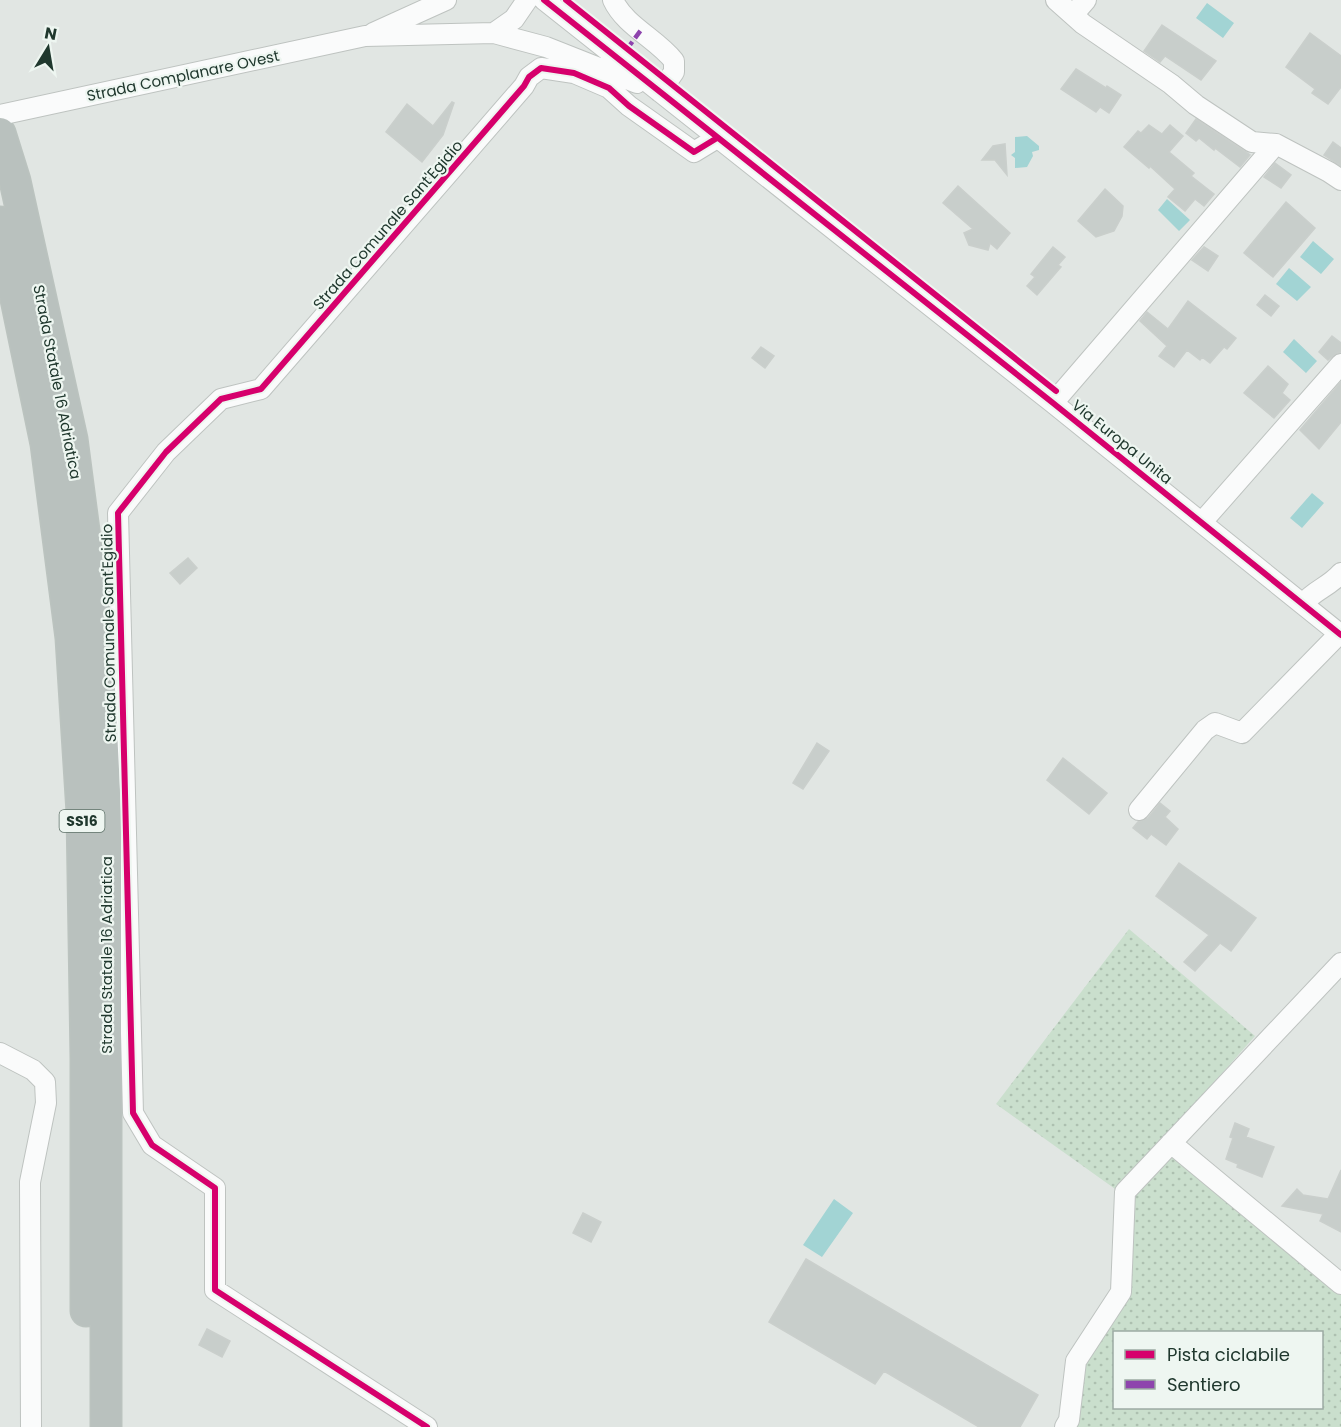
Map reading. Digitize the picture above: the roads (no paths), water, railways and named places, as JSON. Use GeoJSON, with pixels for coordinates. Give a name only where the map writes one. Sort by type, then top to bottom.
{"type":"FeatureCollection","features":[{"type":"Feature","properties":{"kind":"highway","name":"Strada Statale 16 Adriatica"},"geometry":{"type":"LineString","coordinates":[[0,133],[15,181],[72,438],[97,630],[106,810],[106,1427]]}},
{"type":"Feature","properties":{"kind":"highway","name":"Strada Statale 16 Adriatica"},"geometry":{"type":"LineString","coordinates":[[0,222],[46,444],[71,638],[83,836],[86,1058],[85,1427]]}},
{"type":"Feature","properties":{"kind":"street","name":"Strada Complanare Ovest"},"geometry":{"type":"LineString","coordinates":[[396,22],[415,0]]}},
{"type":"Feature","properties":{"kind":"street","name":"Strada Complanare Ovest"},"geometry":{"type":"LineString","coordinates":[[365,36],[446,0]]}},
{"type":"Feature","properties":{"kind":"street"},"geometry":{"type":"LineString","coordinates":[[494,33],[514,19],[527,0]]}},
{"type":"Feature","properties":{"kind":"street","name":"Via Europa Unita"},"geometry":{"type":"LineString","coordinates":[[544,0],[1053,403],[1340,634]]}},
{"type":"Feature","properties":{"kind":"street"},"geometry":{"type":"LineString","coordinates":[[613,0],[624,16],[666,50],[674,61],[674,72],[660,92]]}},
{"type":"Feature","properties":{"kind":"street"},"geometry":{"type":"LineString","coordinates":[[1056,0],[1079,7],[1083,24],[1252,142],[1276,144],[1341,180]]}},
{"type":"Feature","properties":{"kind":"street","name":"Strada Complanare Ovest"},"geometry":{"type":"LineString","coordinates":[[0,115],[365,36],[494,33],[546,47],[660,92]]}},
{"type":"Feature","properties":{"kind":"street","name":"Strada Comunale Sant'Egidio"},"geometry":{"type":"LineString","coordinates":[[427,1427],[215,1290],[215,1188],[152,1144],[133,1113],[118,513],[166,453],[221,399],[261,389],[524,86],[529,77],[541,68],[574,73],[609,88],[629,106],[694,152],[717,138]]}},
{"type":"Feature","properties":{"kind":"street"},"geometry":{"type":"LineString","coordinates":[[1053,403],[1276,144]]}},
{"type":"Feature","properties":{"kind":"street"},"geometry":{"type":"LineString","coordinates":[[1202,522],[1341,363]]}},
{"type":"Feature","properties":{"kind":"street"},"geometry":{"type":"LineString","coordinates":[[1302,604],[1309,596],[1332,583],[1341,573]]}},
{"type":"Feature","properties":{"kind":"street"},"geometry":{"type":"LineString","coordinates":[[1139,810],[1204,730],[1215,723],[1242,734],[1340,634]]}},
{"type":"Feature","properties":{"kind":"street"},"geometry":{"type":"LineString","coordinates":[[1065,1427],[1069,1420],[1077,1361],[1121,1292],[1125,1192],[1341,963]]}},
{"type":"Feature","properties":{"kind":"street"},"geometry":{"type":"LineString","coordinates":[[0,1053],[33,1070],[45,1082],[46,1103],[30,1182],[31,1427]]}},
{"type":"Feature","properties":{"kind":"street"},"geometry":{"type":"LineString","coordinates":[[1170,1143],[1341,1284]]}},
{"type":"Feature","properties":{"kind":"water"},"geometry":{"type":"Polygon","coordinates":[[[1207,3],[1234,23],[1223,38],[1196,18],[1207,3]]]}},
{"type":"Feature","properties":{"kind":"water"},"geometry":{"type":"Polygon","coordinates":[[[1027,136],[1039,146],[1039,150],[1032,152],[1033,156],[1027,167],[1015,168],[1015,158],[1011,155],[1015,152],[1015,137],[1027,136]]]}},
{"type":"Feature","properties":{"kind":"water"},"geometry":{"type":"Polygon","coordinates":[[[1167,199],[1190,220],[1179,231],[1158,210],[1167,199]]]}},
{"type":"Feature","properties":{"kind":"water"},"geometry":{"type":"Polygon","coordinates":[[[1313,241],[1334,259],[1321,274],[1300,257],[1313,241]]]}},
{"type":"Feature","properties":{"kind":"water"},"geometry":{"type":"Polygon","coordinates":[[[1289,268],[1311,287],[1297,301],[1276,284],[1289,268]]]}},
{"type":"Feature","properties":{"kind":"water"},"geometry":{"type":"Polygon","coordinates":[[[1294,339],[1317,361],[1306,373],[1283,352],[1294,339]]]}},
{"type":"Feature","properties":{"kind":"water"},"geometry":{"type":"Polygon","coordinates":[[[1312,493],[1324,503],[1302,528],[1290,518],[1312,493]]]}},
{"type":"Feature","properties":{"kind":"water"},"geometry":{"type":"Polygon","coordinates":[[[834,1199],[853,1213],[822,1257],[803,1245],[834,1199]]]}}]}
